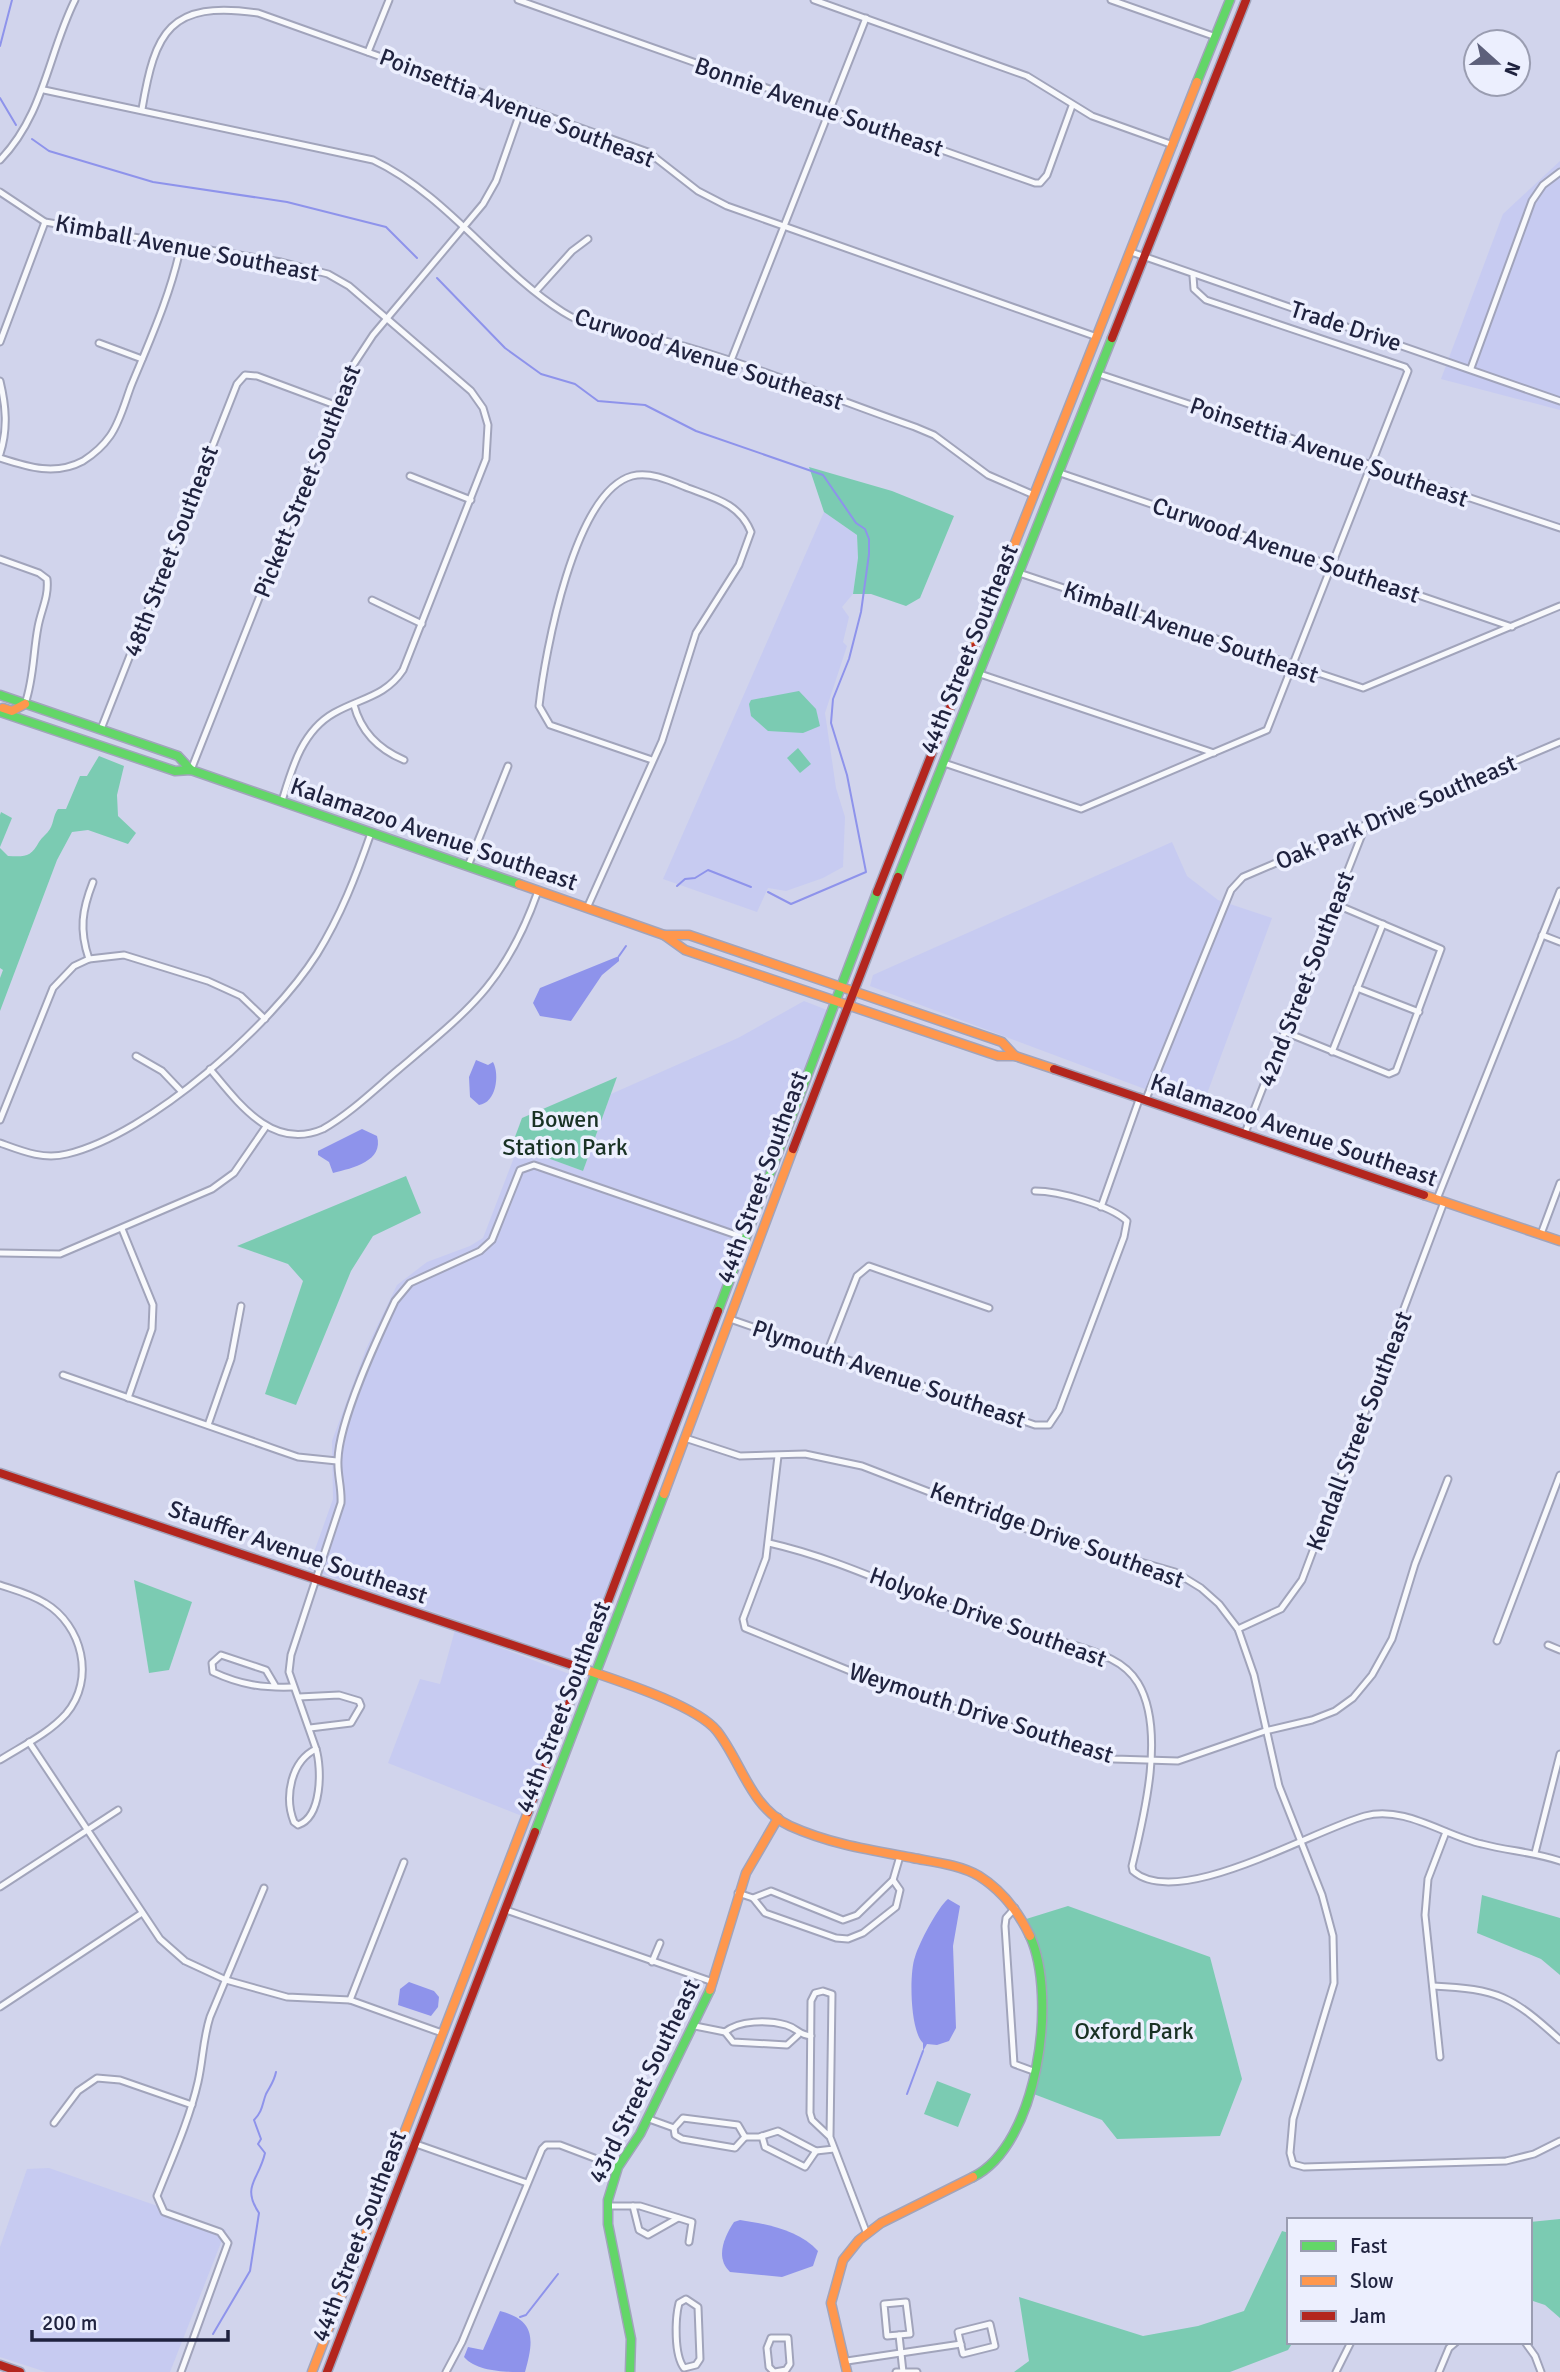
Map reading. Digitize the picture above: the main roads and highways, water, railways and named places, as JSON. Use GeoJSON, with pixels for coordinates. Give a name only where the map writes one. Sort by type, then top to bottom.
{"type":"FeatureCollection","features":[{"type":"Feature","properties":{"kind":"main road","name":"44th Street Southeast"},"geometry":{"type":"LineString","coordinates":[[312,2372],[583,1669],[839,988],[1230,0]]}},
{"type":"Feature","properties":{"kind":"main road","name":"44th Street Southeast"},"geometry":{"type":"LineString","coordinates":[[327,2372],[639,1561],[847,1005],[1246,0]]}},
{"type":"Feature","properties":{"kind":"main road"},"geometry":{"type":"LineString","coordinates":[[1216,37],[1222,47],[1221,65]]}},
{"type":"Feature","properties":{"kind":"main road"},"geometry":{"type":"LineString","coordinates":[[1097,337],[1105,346],[1103,363]]}},
{"type":"Feature","properties":{"kind":"main road"},"geometry":{"type":"LineString","coordinates":[[1052,451],[1054,466],[1060,473]]}},
{"type":"Feature","properties":{"kind":"main road"},"geometry":{"type":"LineString","coordinates":[[1034,495],[1042,506],[1040,523]]}},
{"type":"Feature","properties":{"kind":"main road"},"geometry":{"type":"LineString","coordinates":[[982,629],[988,636],[990,649]]}},
{"type":"Feature","properties":{"kind":"main road","name":"Kalamazoo Avenue Southeast"},"geometry":{"type":"LineString","coordinates":[[0,695],[178,756],[191,770]]}},
{"type":"Feature","properties":{"kind":"main road"},"geometry":{"type":"LineString","coordinates":[[0,710],[12,711],[25,704]]}},
{"type":"Feature","properties":{"kind":"main road","name":"Kalamazoo Avenue Southeast"},"geometry":{"type":"LineString","coordinates":[[0,710],[174,771],[191,770],[468,866],[664,935],[684,950],[969,1047],[998,1056],[1015,1055],[1560,1241]]}},
{"type":"Feature","properties":{"kind":"main road"},"geometry":{"type":"LineString","coordinates":[[938,740],[937,750],[944,763]]}},
{"type":"Feature","properties":{"kind":"main road"},"geometry":{"type":"LineString","coordinates":[[929,763],[934,772],[935,786]]}},
{"type":"Feature","properties":{"kind":"main road"},"geometry":{"type":"LineString","coordinates":[[895,850],[901,858],[901,870]]}},
{"type":"Feature","properties":{"kind":"main road","name":"Kalamazoo Avenue Southeast"},"geometry":{"type":"LineString","coordinates":[[664,935],[689,934],[852,993],[1002,1042],[1015,1055]]}},
{"type":"Feature","properties":{"kind":"main road"},"geometry":{"type":"LineString","coordinates":[[698,954],[704,945],[722,946]]}},
{"type":"Feature","properties":{"kind":"main road"},"geometry":{"type":"LineString","coordinates":[[969,1047],[987,1045],[990,1038]]}},
{"type":"Feature","properties":{"kind":"main road"},"geometry":{"type":"LineString","coordinates":[[760,1197],[761,1209],[767,1220]]}},
{"type":"Feature","properties":{"kind":"main road"},"geometry":{"type":"LineString","coordinates":[[745,1238],[751,1246],[750,1265]]}},
{"type":"Feature","properties":{"kind":"main road"},"geometry":{"type":"LineString","coordinates":[[679,1413],[679,1428],[685,1438]]}},
{"type":"Feature","properties":{"kind":"main road","name":"Stauffer Avenue Southeast"},"geometry":{"type":"LineString","coordinates":[[0,1473],[583,1669],[688,1709],[716,1730],[745,1783],[778,1818],[802,1833],[827,1842],[940,1863],[978,1875],[1015,1908],[1033,1943],[1039,1975],[1041,2018],[1036,2072],[1019,2124],[1004,2152],[986,2171],[881,2223],[843,2260],[831,2302],[848,2372]]}},
{"type":"Feature","properties":{"kind":"main road"},"geometry":{"type":"LineString","coordinates":[[639,1561],[638,1553],[649,1525],[643,1509]]}},
{"type":"Feature","properties":{"kind":"main road"},"geometry":{"type":"LineString","coordinates":[[533,1797],[538,1808],[543,1811]]}},
{"type":"Feature","properties":{"kind":"main road","name":"43rd Street Southeast"},"geometry":{"type":"LineString","coordinates":[[630,2372],[631,2339],[608,2224],[608,2206],[618,2167],[649,2119],[695,2026],[713,1982],[738,1893],[754,1856],[778,1818]]}},
{"type":"Feature","properties":{"kind":"main road"},"geometry":{"type":"LineString","coordinates":[[522,1825],[531,1832],[531,1844]]}},
{"type":"Feature","properties":{"kind":"main road"},"geometry":{"type":"LineString","coordinates":[[506,1910],[499,1898],[512,1853]]}},
{"type":"Feature","properties":{"kind":"main road"},"geometry":{"type":"LineString","coordinates":[[442,2033],[449,2041],[449,2059]]}},
{"type":"Feature","properties":{"kind":"main road"},"geometry":{"type":"LineString","coordinates":[[410,2115],[418,2123],[416,2144]]}},
{"type":"Feature","properties":{"kind":"main road"},"geometry":{"type":"LineString","coordinates":[[344,2287],[347,2306],[351,2310]]}},
{"type":"Feature","properties":{"kind":"main road"},"geometry":{"type":"LineString","coordinates":[[336,2308],[342,2314],[343,2330]]}},
{"type":"Feature","properties":{"kind":"main road"},"geometry":{"type":"LineString","coordinates":[[0,2365],[20,2372]]}},
{"type":"Feature","properties":{"kind":"water"},"geometry":{"type":"Polygon","coordinates":[[[619,956],[619,961],[602,975],[571,1021],[540,1016],[533,1003],[540,988],[619,956]]]}},
{"type":"Feature","properties":{"kind":"water"},"geometry":{"type":"Polygon","coordinates":[[[476,1060],[488,1065],[493,1062],[496,1074],[493,1094],[485,1103],[479,1105],[470,1097],[469,1077],[476,1060]]]}},
{"type":"Feature","properties":{"kind":"water"},"geometry":{"type":"Polygon","coordinates":[[[362,1129],[377,1136],[376,1152],[365,1162],[333,1173],[329,1162],[318,1155],[318,1151],[362,1129]]]}},
{"type":"Feature","properties":{"kind":"water"},"geometry":{"type":"Polygon","coordinates":[[[948,1899],[960,1906],[953,1946],[956,2028],[949,2041],[937,2045],[927,2044],[923,2051],[923,2043],[915,2027],[913,2015],[913,1965],[929,1926],[948,1899]]]}},
{"type":"Feature","properties":{"kind":"water"},"geometry":{"type":"Polygon","coordinates":[[[409,1982],[434,1991],[439,1997],[438,2007],[431,2016],[398,2005],[400,1989],[409,1982]]]}},
{"type":"Feature","properties":{"kind":"water"},"geometry":{"type":"Polygon","coordinates":[[[740,2220],[772,2226],[802,2238],[818,2251],[813,2266],[782,2277],[730,2272],[723,2260],[723,2247],[734,2222],[740,2220]]]}},
{"type":"Feature","properties":{"kind":"water"},"geometry":{"type":"Polygon","coordinates":[[[500,2311],[520,2320],[529,2333],[531,2341],[525,2372],[484,2368],[476,2366],[464,2357],[468,2347],[483,2350],[500,2311]]]}},
{"type":"Feature","properties":{"kind":"waterway"},"geometry":{"type":"LineString","coordinates":[[0,46],[12,0]]}},
{"type":"Feature","properties":{"kind":"waterway"},"geometry":{"type":"LineString","coordinates":[[0,98],[16,125]]}},
{"type":"Feature","properties":{"kind":"waterway"},"geometry":{"type":"LineString","coordinates":[[32,139],[49,151],[153,182],[287,202],[386,227],[417,258]]}},
{"type":"Feature","properties":{"kind":"waterway"},"geometry":{"type":"LineString","coordinates":[[437,278],[505,348],[541,374],[575,384],[598,401],[645,405],[696,431],[823,475],[856,523],[865,529],[869,539],[869,554],[861,612],[849,659],[833,699],[831,723],[847,775],[866,872],[791,904],[768,892]]}},
{"type":"Feature","properties":{"kind":"waterway"},"geometry":{"type":"LineString","coordinates":[[677,886],[685,879],[695,878],[708,870],[751,887]]}},
{"type":"Feature","properties":{"kind":"waterway"},"geometry":{"type":"LineString","coordinates":[[619,956],[626,946]]}},
{"type":"Feature","properties":{"kind":"waterway"},"geometry":{"type":"LineString","coordinates":[[907,2094],[923,2051]]}},
{"type":"Feature","properties":{"kind":"waterway"},"geometry":{"type":"LineString","coordinates":[[213,2334],[250,2271],[259,2213],[251,2196],[251,2189],[265,2153],[258,2144],[261,2139],[254,2120],[261,2110],[276,2072]]}},
{"type":"Feature","properties":{"kind":"waterway"},"geometry":{"type":"LineString","coordinates":[[520,2317],[526,2315],[558,2274]]}},
{"type":"Feature","properties":{"kind":"park label","name":"Bowen Station Park"},"geometry":{"type":"Point","coordinates":[565,1133]}},
{"type":"Feature","properties":{"kind":"park label","name":"Oxford Park"},"geometry":{"type":"Point","coordinates":[1134,2031]}}]}
